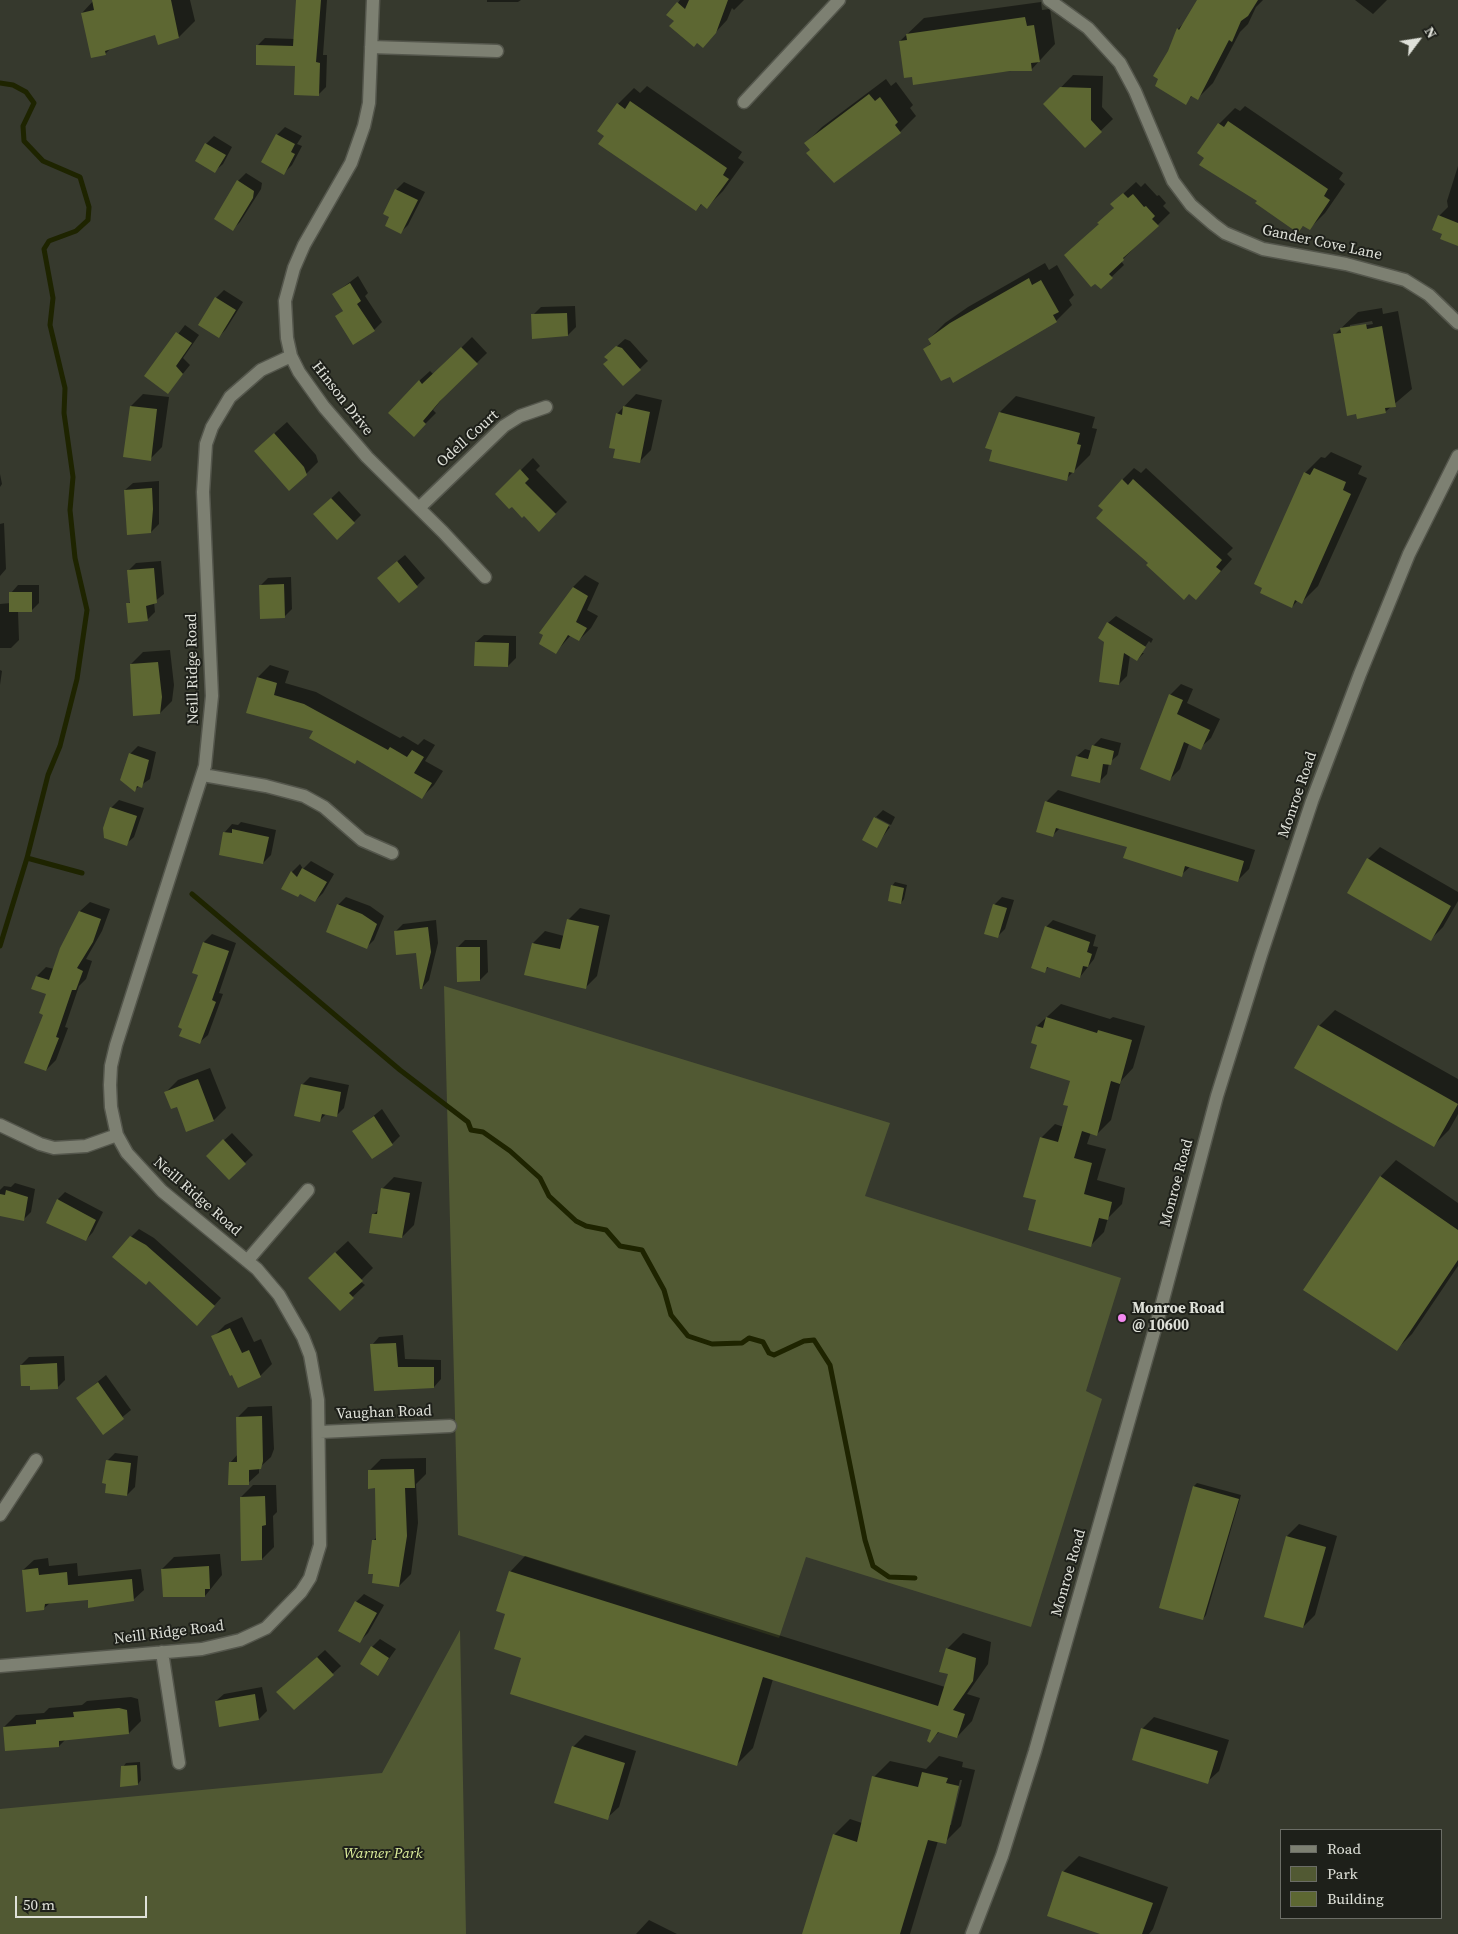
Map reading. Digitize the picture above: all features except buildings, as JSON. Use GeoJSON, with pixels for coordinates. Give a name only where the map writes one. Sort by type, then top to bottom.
{"type":"FeatureCollection","features":[{"type":"Feature","properties":{"kind":"street","name":"Hinson Drive"},"geometry":{"type":"LineString","coordinates":[[373,0],[369,103],[358,146],[304,245],[289,284],[285,301],[287,338],[291,356],[299,372],[324,407],[367,457],[485,577]]}},
{"type":"Feature","properties":{"kind":"street"},"geometry":{"type":"LineString","coordinates":[[744,102],[839,0]]}},
{"type":"Feature","properties":{"kind":"street","name":"Gander Cove Lane"},"geometry":{"type":"LineString","coordinates":[[1049,0],[1088,28],[1120,63],[1135,91],[1173,181],[1190,205],[1213,224],[1225,233],[1263,249],[1346,264],[1406,280],[1429,296],[1458,323]]}},
{"type":"Feature","properties":{"kind":"street"},"geometry":{"type":"LineString","coordinates":[[371,46],[497,51]]}},
{"type":"Feature","properties":{"kind":"street","name":"Neill Ridge Road"},"geometry":{"type":"LineString","coordinates":[[0,1666],[202,1649],[240,1640],[266,1628],[301,1592],[310,1578],[320,1545],[320,1432],[315,1378],[303,1337],[279,1295],[247,1261],[162,1191],[127,1153],[117,1135],[111,1107],[111,1066],[206,766],[212,703],[203,492],[206,444],[212,427],[230,397],[261,370],[291,356]]}},
{"type":"Feature","properties":{"kind":"street","name":"Odell Court"},"geometry":{"type":"LineString","coordinates":[[419,508],[504,426],[520,416],[546,406]]}},
{"type":"Feature","properties":{"kind":"street","name":"Monroe Road"},"geometry":{"type":"LineString","coordinates":[[972,1934],[1002,1856],[1035,1751],[1160,1311],[1217,1096],[1260,955],[1312,800],[1360,674],[1410,554],[1458,456]]}},
{"type":"Feature","properties":{"kind":"street"},"geometry":{"type":"LineString","coordinates":[[203,775],[266,786],[304,796],[324,806],[362,840],[392,853]]}},
{"type":"Feature","properties":{"kind":"street"},"geometry":{"type":"LineString","coordinates":[[0,1125],[40,1144],[61,1148],[86,1146],[117,1135]]}},
{"type":"Feature","properties":{"kind":"street"},"geometry":{"type":"LineString","coordinates":[[247,1261],[308,1190]]}},
{"type":"Feature","properties":{"kind":"street","name":"Vaughan Road"},"geometry":{"type":"LineString","coordinates":[[320,1432],[450,1426]]}},
{"type":"Feature","properties":{"kind":"street"},"geometry":{"type":"LineString","coordinates":[[0,1515],[36,1460]]}},
{"type":"Feature","properties":{"kind":"street"},"geometry":{"type":"LineString","coordinates":[[162,1652],[179,1763]]}},
{"type":"Feature","properties":{"kind":"green space"},"geometry":{"type":"Polygon","coordinates":[[[444,986],[890,1123],[865,1196],[1121,1278],[1086,1391],[1102,1399],[1031,1627],[806,1557],[779,1638],[458,1535],[444,986]]]}},
{"type":"Feature","properties":{"kind":"green space","name":"Warner Park"},"geometry":{"type":"Polygon","coordinates":[[[460,1630],[466,1934],[0,1934],[0,1809],[382,1773],[460,1630]]]}},
{"type":"Feature","properties":{"kind":"waterway"},"geometry":{"type":"LineString","coordinates":[[0,83],[13,85],[26,92],[34,103],[23,126],[24,141],[43,161],[80,177],[89,207],[88,220],[76,231],[49,241],[44,249],[53,298],[50,325],[65,388],[64,413],[73,477],[70,510],[75,558],[87,610],[77,679],[60,746],[48,775],[27,858],[0,946]]}},
{"type":"Feature","properties":{"kind":"waterway"},"geometry":{"type":"LineString","coordinates":[[27,858],[82,873]]}},
{"type":"Feature","properties":{"kind":"waterway"},"geometry":{"type":"LineString","coordinates":[[192,894],[400,1070],[468,1122],[471,1130],[483,1132],[510,1151],[540,1178],[549,1196],[576,1221],[586,1226],[606,1230],[620,1246],[642,1250],[664,1290],[671,1315],[688,1336],[712,1344],[742,1343],[749,1338],[763,1342],[769,1353],[774,1355],[804,1341],[814,1340],[830,1365],[865,1540],[873,1566],[889,1577],[915,1578]]}},
{"type":"Feature","properties":{"kind":"place","name":"Monroe Road @ 10600"},"geometry":{"type":"Point","coordinates":[1122,1318]}}]}
